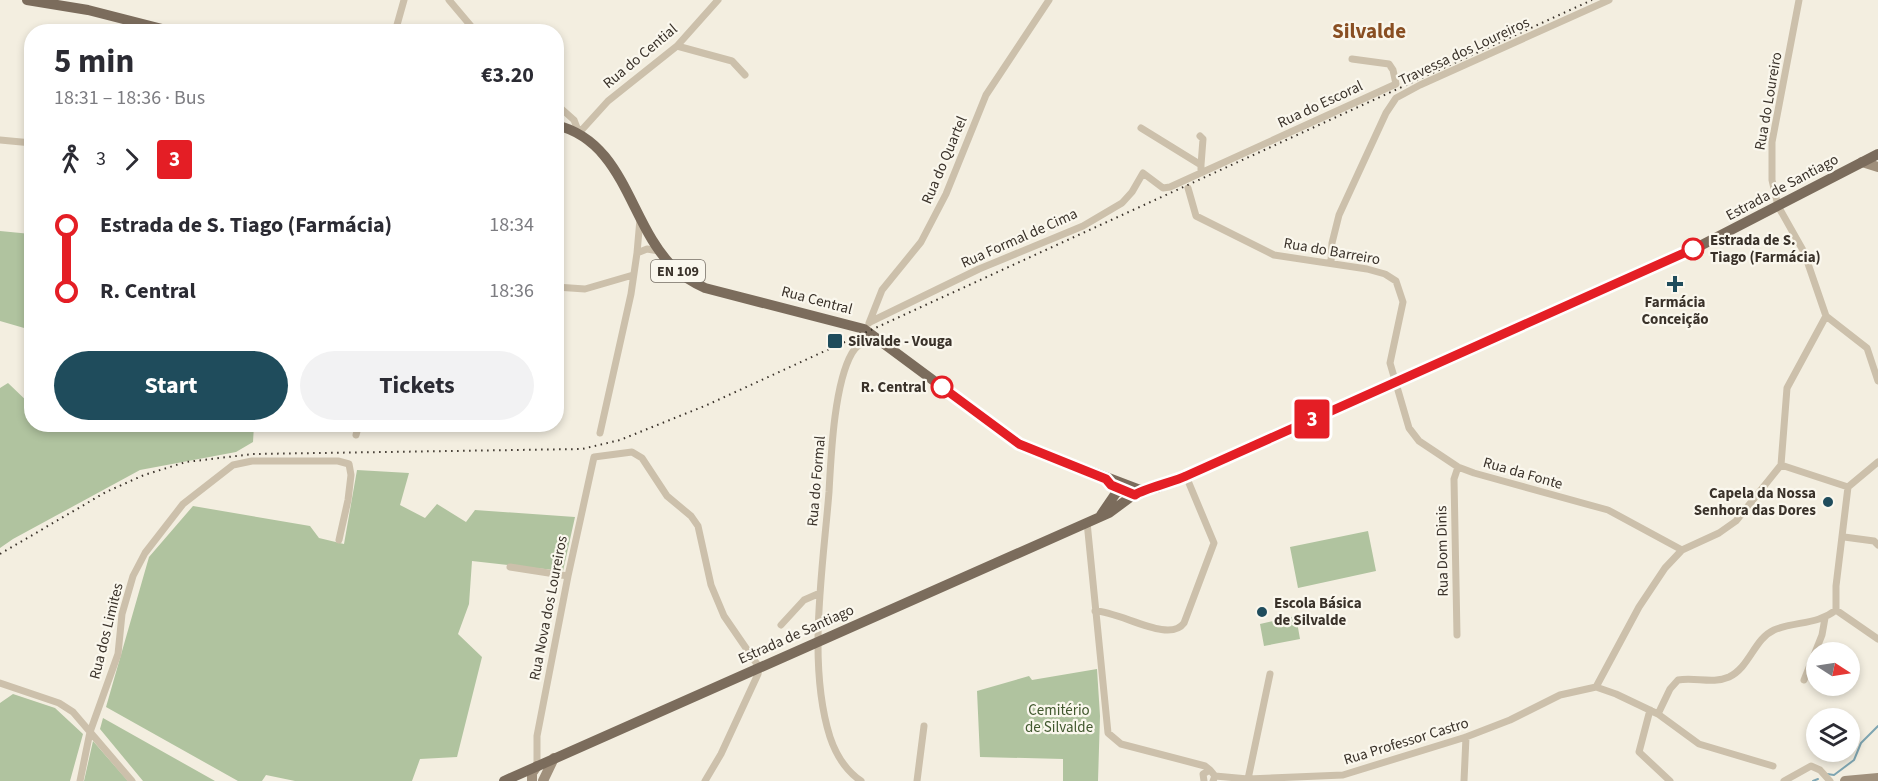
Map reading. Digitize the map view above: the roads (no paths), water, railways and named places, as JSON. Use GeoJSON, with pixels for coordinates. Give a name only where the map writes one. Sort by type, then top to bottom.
{"type":"FeatureCollection","features":[{"type":"Feature","properties":{"kind":"main road"},"geometry":{"type":"LineString","coordinates":[[27,0],[88,10],[143,24]]}},
{"type":"Feature","properties":{"kind":"main road","name":"Rua Central"},"geometry":{"type":"LineString","coordinates":[[564,128],[579,133],[592,142],[604,156],[661,252],[687,279],[705,288],[869,329],[1019,444],[1123,487]]}},
{"type":"Feature","properties":{"kind":"main road","name":"Estrada de Santiago"},"geometry":{"type":"LineString","coordinates":[[507,779],[1087,522],[1101,515],[1116,502],[1123,487],[1157,488],[1186,476],[1694,249],[1878,154]]}},
{"type":"Feature","properties":{"kind":"main road"},"geometry":{"type":"LineString","coordinates":[[1862,162],[1878,167]]}},
{"type":"Feature","properties":{"kind":"main road"},"geometry":{"type":"LineString","coordinates":[[542,781],[554,759]]}},
{"type":"Feature","properties":{"kind":"main road"},"geometry":{"type":"LineString","coordinates":[[532,781],[532,772],[537,766]]}},
{"type":"Feature","properties":{"kind":"main road"},"geometry":{"type":"LineString","coordinates":[[537,766],[542,781]]}},
{"type":"Feature","properties":{"kind":"main road"},"geometry":{"type":"LineString","coordinates":[[1845,781],[1878,778]]}},
{"type":"Feature","properties":{"kind":"main road"},"geometry":{"type":"LineString","coordinates":[[507,779],[527,781]]}},
{"type":"Feature","properties":{"kind":"street"},"geometry":{"type":"LineString","coordinates":[[397,24],[404,0]]}},
{"type":"Feature","properties":{"kind":"street"},"geometry":{"type":"LineString","coordinates":[[449,0],[469,24]]}},
{"type":"Feature","properties":{"kind":"street","name":"Rua do Cential"},"geometry":{"type":"LineString","coordinates":[[579,133],[608,100],[677,46],[718,0]]}},
{"type":"Feature","properties":{"kind":"street","name":"Rua do Quartel"},"geometry":{"type":"LineString","coordinates":[[869,329],[871,312],[882,290],[910,258],[946,194],[986,95],[1049,0]]}},
{"type":"Feature","properties":{"kind":"street","name":"Travessa dos Loureiros"},"geometry":{"type":"LineString","coordinates":[[1331,262],[1335,230],[1348,193],[1386,113],[1396,98],[1609,0]]}},
{"type":"Feature","properties":{"kind":"street","name":"Rua do Loureiro"},"geometry":{"type":"LineString","coordinates":[[1799,0],[1772,142],[1772,180],[1778,206],[1804,252],[1826,315]]}},
{"type":"Feature","properties":{"kind":"street"},"geometry":{"type":"LineString","coordinates":[[677,46],[732,61],[745,75]]}},
{"type":"Feature","properties":{"kind":"street","name":"Rua do Escoral"},"geometry":{"type":"LineString","coordinates":[[1163,188],[1201,169],[1396,84],[1389,64],[1352,59]]}},
{"type":"Feature","properties":{"kind":"street"},"geometry":{"type":"LineString","coordinates":[[564,111],[574,120],[579,133]]}},
{"type":"Feature","properties":{"kind":"street"},"geometry":{"type":"LineString","coordinates":[[1140,129],[1201,169],[1203,139],[1200,136]]}},
{"type":"Feature","properties":{"kind":"street"},"geometry":{"type":"LineString","coordinates":[[0,140],[24,142]]}},
{"type":"Feature","properties":{"kind":"street","name":"Rua Formal de Cima"},"geometry":{"type":"LineString","coordinates":[[869,329],[979,269],[1083,226],[1122,203],[1132,192],[1143,173],[1163,188]]}},
{"type":"Feature","properties":{"kind":"street","name":"Rua do Barreiro"},"geometry":{"type":"LineString","coordinates":[[1188,188],[1196,216],[1274,255],[1314,262],[1331,262],[1384,274],[1399,286],[1403,302],[1402,313],[1390,363],[1395,382]]}},
{"type":"Feature","properties":{"kind":"street"},"geometry":{"type":"LineString","coordinates":[[600,433],[637,253],[639,214]]}},
{"type":"Feature","properties":{"kind":"street"},"geometry":{"type":"LineString","coordinates":[[637,253],[647,249],[661,252]]}},
{"type":"Feature","properties":{"kind":"street"},"geometry":{"type":"LineString","coordinates":[[564,288],[585,289],[633,275]]}},
{"type":"Feature","properties":{"kind":"street"},"geometry":{"type":"LineString","coordinates":[[1773,766],[1699,744],[1658,714],[1596,687],[1639,607],[1665,568],[1682,550],[1719,534],[1736,521],[1781,465],[1787,388],[1826,315],[1867,348],[1878,381]]}},
{"type":"Feature","properties":{"kind":"street","name":"Rua do Formal"},"geometry":{"type":"LineString","coordinates":[[848,777],[834,747],[825,717],[819,640],[820,593],[832,442],[842,386],[852,352],[869,329]]}},
{"type":"Feature","properties":{"kind":"street","name":"Rua da Fonte"},"geometry":{"type":"LineString","coordinates":[[1395,382],[1413,436],[1458,467],[1499,481],[1608,510],[1682,550]]}},
{"type":"Feature","properties":{"kind":"street","name":"Rua Nova dos Loureiros"},"geometry":{"type":"LineString","coordinates":[[537,766],[537,736],[594,456],[625,452],[638,454],[667,496],[691,516],[698,526],[711,585],[724,616],[759,667]]}},
{"type":"Feature","properties":{"kind":"street","name":"Rua dos Limites"},"geometry":{"type":"LineString","coordinates":[[80,781],[90,732],[118,654],[125,605],[133,576],[145,553],[183,504],[233,465],[252,461],[338,461],[349,464],[351,475],[339,540]]}},
{"type":"Feature","properties":{"kind":"street"},"geometry":{"type":"LineString","coordinates":[[1836,610],[1836,586],[1844,537],[1848,487],[1878,462]]}},
{"type":"Feature","properties":{"kind":"street"},"geometry":{"type":"LineString","coordinates":[[1781,465],[1848,487]]}},
{"type":"Feature","properties":{"kind":"street","name":"Rua Dom Dinis"},"geometry":{"type":"LineString","coordinates":[[1457,635],[1454,479],[1458,467]]}},
{"type":"Feature","properties":{"kind":"street"},"geometry":{"type":"LineString","coordinates":[[1095,611],[1111,612],[1166,632],[1177,630],[1184,623],[1214,543],[1186,476]]}},
{"type":"Feature","properties":{"kind":"street","name":"Rua Professor Castro"},"geometry":{"type":"LineString","coordinates":[[1087,522],[1108,733],[1121,744],[1205,766],[1213,776],[1248,779],[1324,779],[1365,770],[1466,737],[1510,720],[1560,695],[1596,687]]}},
{"type":"Feature","properties":{"kind":"street"},"geometry":{"type":"LineString","coordinates":[[1844,537],[1874,541],[1878,545]]}},
{"type":"Feature","properties":{"kind":"street"},"geometry":{"type":"LineString","coordinates":[[510,567],[568,576]]}},
{"type":"Feature","properties":{"kind":"street"},"geometry":{"type":"LineString","coordinates":[[782,625],[804,600],[820,593]]}},
{"type":"Feature","properties":{"kind":"street"},"geometry":{"type":"LineString","coordinates":[[1658,714],[1670,689],[1678,680],[1718,680],[1731,676],[1743,666],[1764,636],[1776,630],[1825,618],[1836,610]]}},
{"type":"Feature","properties":{"kind":"street"},"geometry":{"type":"LineString","coordinates":[[1836,610],[1878,639]]}},
{"type":"Feature","properties":{"kind":"street"},"geometry":{"type":"LineString","coordinates":[[1804,680],[1822,634],[1825,618]]}},
{"type":"Feature","properties":{"kind":"street"},"geometry":{"type":"LineString","coordinates":[[705,781],[721,754],[758,674],[759,667]]}},
{"type":"Feature","properties":{"kind":"street"},"geometry":{"type":"LineString","coordinates":[[1248,779],[1270,674]]}},
{"type":"Feature","properties":{"kind":"street"},"geometry":{"type":"LineString","coordinates":[[0,683],[59,703],[73,712],[132,781]]}},
{"type":"Feature","properties":{"kind":"street"},"geometry":{"type":"LineString","coordinates":[[1650,710],[1639,752],[1670,781]]}},
{"type":"Feature","properties":{"kind":"street"},"geometry":{"type":"LineString","coordinates":[[917,781],[924,726]]}},
{"type":"Feature","properties":{"kind":"street"},"geometry":{"type":"LineString","coordinates":[[1464,781],[1466,737]]}},
{"type":"Feature","properties":{"kind":"street"},"geometry":{"type":"LineString","coordinates":[[1189,763],[1204,778],[1213,776]]}},
{"type":"Feature","properties":{"kind":"street"},"geometry":{"type":"LineString","coordinates":[[1784,781],[1811,766],[1820,770],[1830,781]]}},
{"type":"Feature","properties":{"kind":"street"},"geometry":{"type":"LineString","coordinates":[[848,777],[861,781]]}},
{"type":"Feature","properties":{"kind":"waterway"},"geometry":{"type":"LineString","coordinates":[[1827,774],[1834,775],[1854,760],[1861,743],[1878,726]]}},
{"type":"Feature","properties":{"kind":"waterway"},"geometry":{"type":"LineString","coordinates":[[1813,781],[1818,779]]}},
{"type":"Feature","properties":{"kind":"railway"},"geometry":{"type":"LineString","coordinates":[[0,554],[106,492],[144,475],[186,462],[253,454],[582,449],[620,440],[707,405],[1592,0]]}},
{"type":"Feature","properties":{"kind":"place","name":"Estrada de S. Tiago (Farmácia)"},"geometry":{"type":"Point","coordinates":[1693,249]}},
{"type":"Feature","properties":{"kind":"place","name":"Farmácia Conceição"},"geometry":{"type":"Point","coordinates":[1675,284]}},
{"type":"Feature","properties":{"kind":"place","name":"Silvalde - Vouga"},"geometry":{"type":"Point","coordinates":[835,341]}},
{"type":"Feature","properties":{"kind":"place","name":"R. Central"},"geometry":{"type":"Point","coordinates":[942,387]}},
{"type":"Feature","properties":{"kind":"place","name":"Capela da Nossa Senhora das Dores"},"geometry":{"type":"Point","coordinates":[1828,502]}},
{"type":"Feature","properties":{"kind":"place","name":"Escola Básica de Silvalde"},"geometry":{"type":"Point","coordinates":[1262,612]}},
{"type":"Feature","properties":{"kind":"district","name":"Silvalde"},"geometry":{"type":"Point","coordinates":[1369,31]}},
{"type":"Feature","properties":{"kind":"park label","name":"Cemitério de Silvalde"},"geometry":{"type":"Point","coordinates":[1059,718]}}]}
